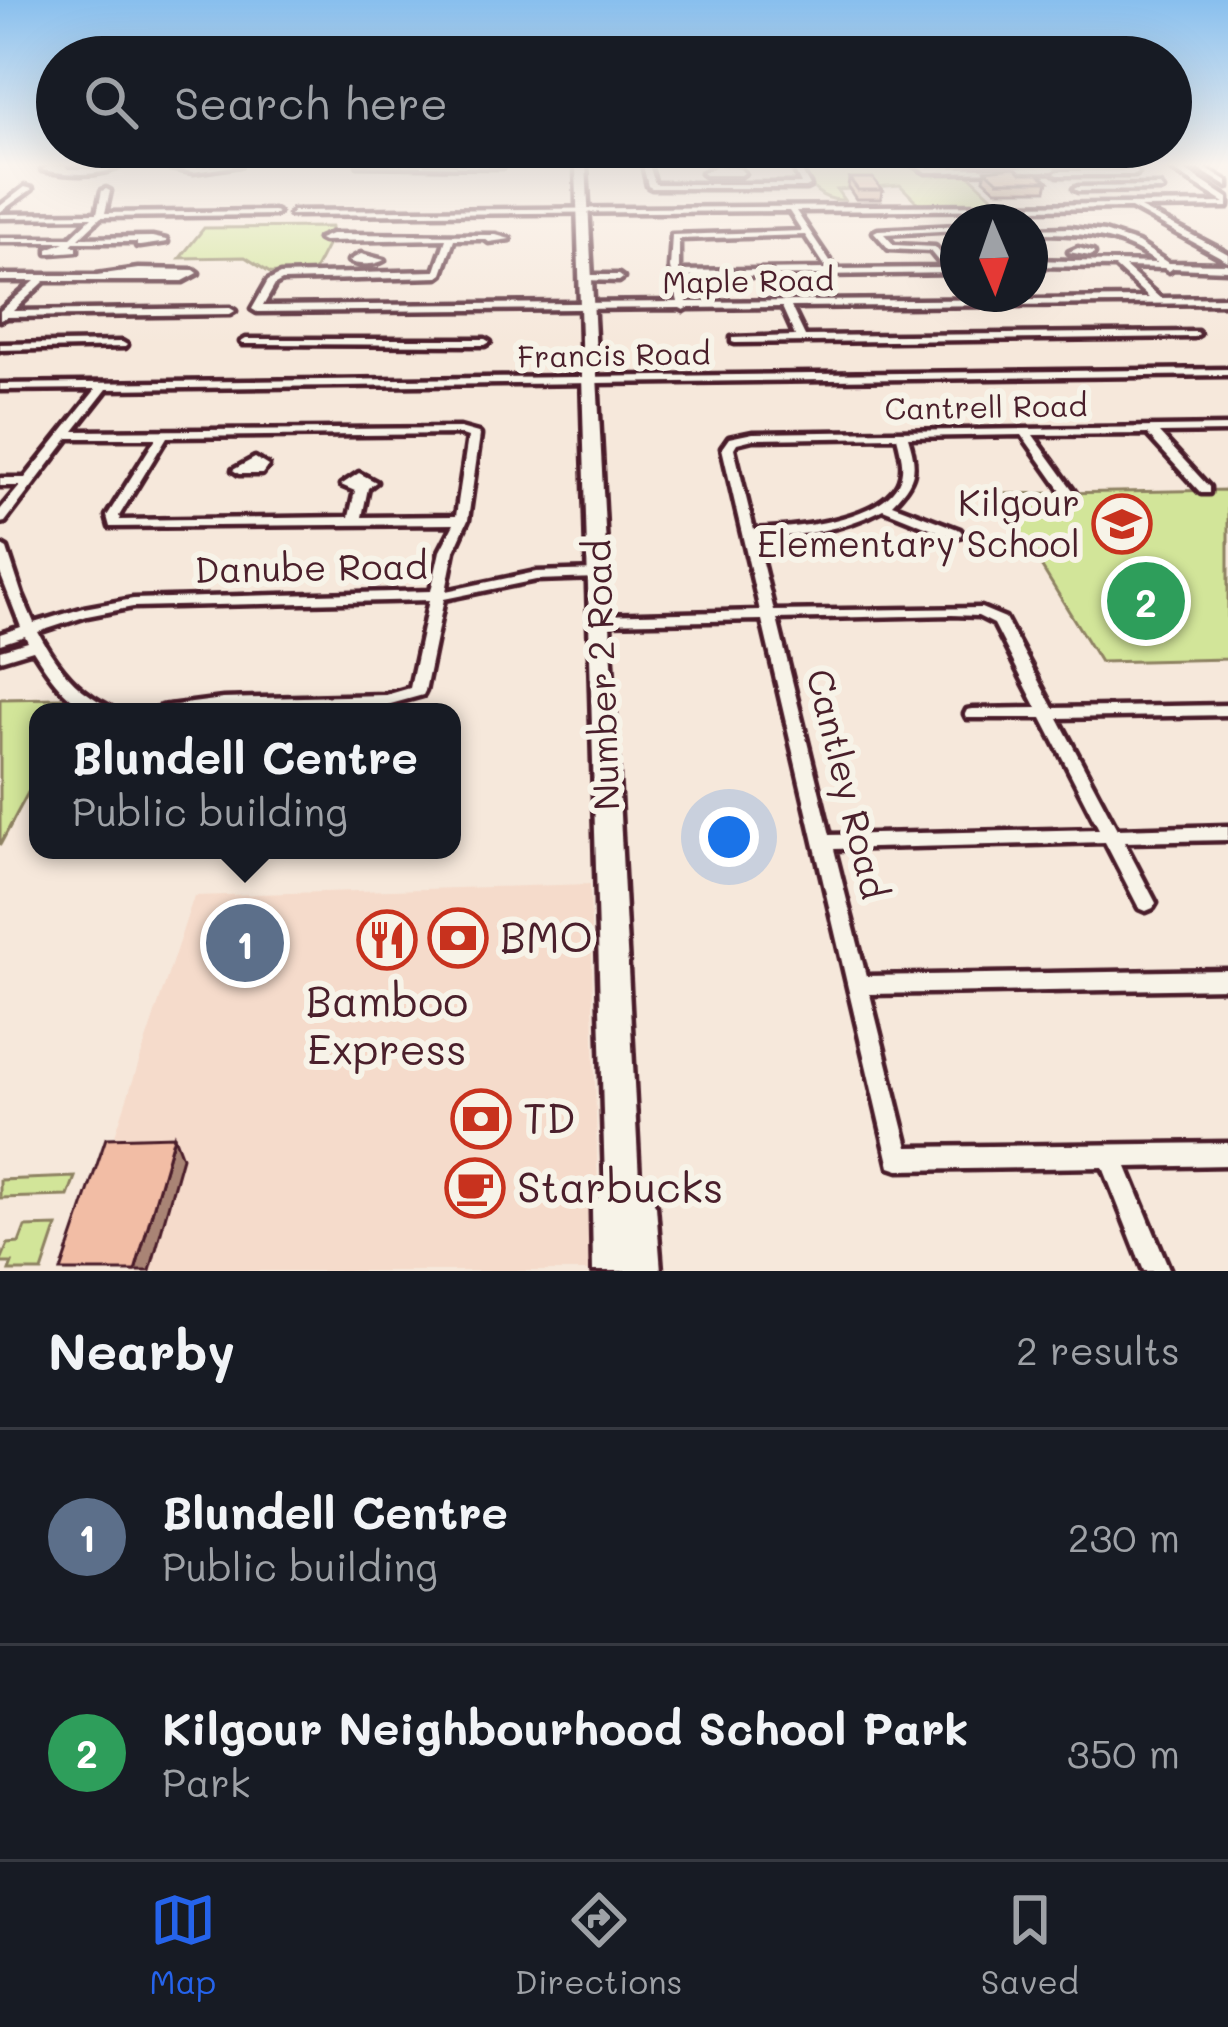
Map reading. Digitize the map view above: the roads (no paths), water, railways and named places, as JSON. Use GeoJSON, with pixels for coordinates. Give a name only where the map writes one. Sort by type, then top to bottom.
{"type":"FeatureCollection","features":[{"type":"Feature","properties":{"kind":"main road","name":"Number 2 Road"},"geometry":{"type":"LineString","coordinates":[[585,224],[622,1185],[610,1209],[611,1271]]}},
{"type":"Feature","properties":{"kind":"main road","name":"Number 2 Road"},"geometry":{"type":"LineString","coordinates":[[622,1185],[638,1206],[644,1271]]}},
{"type":"Feature","properties":{"kind":"street"},"geometry":{"type":"LineString","coordinates":[[69,243],[89,224]]}},
{"type":"Feature","properties":{"kind":"street"},"geometry":{"type":"LineString","coordinates":[[402,236],[406,224]]}},
{"type":"Feature","properties":{"kind":"street"},"geometry":{"type":"LineString","coordinates":[[801,224],[832,272]]}},
{"type":"Feature","properties":{"kind":"street"},"geometry":{"type":"LineString","coordinates":[[1164,224],[1187,233],[1228,263]]}},
{"type":"Feature","properties":{"kind":"street"},"geometry":{"type":"LineString","coordinates":[[940,229],[878,232],[889,246],[932,249],[940,257]]}},
{"type":"Feature","properties":{"kind":"street"},"geometry":{"type":"LineString","coordinates":[[1048,232],[1113,234],[1139,244],[1169,268]]}},
{"type":"Feature","properties":{"kind":"street"},"geometry":{"type":"LineString","coordinates":[[684,307],[673,241],[679,236],[807,233]]}},
{"type":"Feature","properties":{"kind":"street"},"geometry":{"type":"LineString","coordinates":[[340,236],[492,237]]}},
{"type":"Feature","properties":{"kind":"street"},"geometry":{"type":"LineString","coordinates":[[346,276],[437,276],[450,238]]}},
{"type":"Feature","properties":{"kind":"street"},"geometry":{"type":"LineString","coordinates":[[0,239],[147,240]]}},
{"type":"Feature","properties":{"kind":"street"},"geometry":{"type":"LineString","coordinates":[[751,258],[755,273]]}},
{"type":"Feature","properties":{"kind":"street"},"geometry":{"type":"LineString","coordinates":[[1048,268],[1052,263],[1084,259],[1169,268],[1228,263]]}},
{"type":"Feature","properties":{"kind":"street"},"geometry":{"type":"LineString","coordinates":[[346,276],[356,262]]}},
{"type":"Feature","properties":{"kind":"street"},"geometry":{"type":"LineString","coordinates":[[1118,266],[1158,301]]}},
{"type":"Feature","properties":{"kind":"street"},"geometry":{"type":"LineString","coordinates":[[676,274],[940,270]]}},
{"type":"Feature","properties":{"kind":"street"},"geometry":{"type":"LineString","coordinates":[[0,278],[43,278],[97,278],[185,278],[194,273],[134,272],[97,278]]}},
{"type":"Feature","properties":{"kind":"street","name":"Maple Road"},"geometry":{"type":"LineString","coordinates":[[346,276],[275,277],[257,306],[268,311],[316,311],[1228,300]]}},
{"type":"Feature","properties":{"kind":"street"},"geometry":{"type":"LineString","coordinates":[[2,315],[43,278]]}},
{"type":"Feature","properties":{"kind":"street"},"geometry":{"type":"LineString","coordinates":[[587,278],[619,278]]}},
{"type":"Feature","properties":{"kind":"street"},"geometry":{"type":"LineString","coordinates":[[1083,302],[1112,335]]}},
{"type":"Feature","properties":{"kind":"street"},"geometry":{"type":"LineString","coordinates":[[786,305],[801,339]]}},
{"type":"Feature","properties":{"kind":"street"},"geometry":{"type":"LineString","coordinates":[[2,315],[230,311]]}},
{"type":"Feature","properties":{"kind":"street"},"geometry":{"type":"LineString","coordinates":[[302,340],[316,311]]}},
{"type":"Feature","properties":{"kind":"street"},"geometry":{"type":"LineString","coordinates":[[735,340],[1194,334]]}},
{"type":"Feature","properties":{"kind":"street"},"geometry":{"type":"LineString","coordinates":[[246,342],[485,342]]}},
{"type":"Feature","properties":{"kind":"street"},"geometry":{"type":"LineString","coordinates":[[0,347],[122,345]]}},
{"type":"Feature","properties":{"kind":"street"},"geometry":{"type":"LineString","coordinates":[[1222,372],[1228,383]]}},
{"type":"Feature","properties":{"kind":"street","name":"Francis Road"},"geometry":{"type":"LineString","coordinates":[[0,387],[1222,372]]}},
{"type":"Feature","properties":{"kind":"street"},"geometry":{"type":"LineString","coordinates":[[0,519],[104,386]]}},
{"type":"Feature","properties":{"kind":"street","name":"Cantrell Road"},"geometry":{"type":"LineString","coordinates":[[744,436],[1228,429]]}},
{"type":"Feature","properties":{"kind":"street"},"geometry":{"type":"LineString","coordinates":[[1150,430],[1205,490]]}},
{"type":"Feature","properties":{"kind":"street"},"geometry":{"type":"LineString","coordinates":[[1025,431],[1069,493]]}},
{"type":"Feature","properties":{"kind":"street"},"geometry":{"type":"LineString","coordinates":[[67,435],[472,432],[462,520],[447,551],[436,596],[422,686],[412,695],[387,700],[264,703]]}},
{"type":"Feature","properties":{"kind":"street"},"geometry":{"type":"LineString","coordinates":[[248,463],[257,434]]}},
{"type":"Feature","properties":{"kind":"street"},"geometry":{"type":"LineString","coordinates":[[750,534],[831,525],[884,505],[909,473],[910,451],[901,434]]}},
{"type":"Feature","properties":{"kind":"street"},"geometry":{"type":"LineString","coordinates":[[163,435],[113,516],[115,524],[462,520]]}},
{"type":"Feature","properties":{"kind":"street","name":"Cantley Road"},"geometry":{"type":"LineString","coordinates":[[744,436],[728,448],[899,1159],[1111,1158]]}},
{"type":"Feature","properties":{"kind":"street"},"geometry":{"type":"LineString","coordinates":[[0,482],[29,482]]}},
{"type":"Feature","properties":{"kind":"street"},"geometry":{"type":"LineString","coordinates":[[356,522],[362,487]]}},
{"type":"Feature","properties":{"kind":"street"},"geometry":{"type":"LineString","coordinates":[[884,505],[955,533]]}},
{"type":"Feature","properties":{"kind":"street"},"geometry":{"type":"LineString","coordinates":[[0,549],[6,582],[31,637],[92,703]]}},
{"type":"Feature","properties":{"kind":"street","name":"Danube Road"},"geometry":{"type":"LineString","coordinates":[[31,637],[106,607],[436,596],[482,591],[536,577],[598,574]]}},
{"type":"Feature","properties":{"kind":"street"},"geometry":{"type":"LineString","coordinates":[[600,619],[966,611],[992,616],[1000,621],[1146,903]]}},
{"type":"Feature","properties":{"kind":"street"},"geometry":{"type":"LineString","coordinates":[[0,639],[31,637]]}},
{"type":"Feature","properties":{"kind":"street"},"geometry":{"type":"LineString","coordinates":[[0,656],[31,637]]}},
{"type":"Feature","properties":{"kind":"street"},"geometry":{"type":"LineString","coordinates":[[973,714],[1228,710]]}},
{"type":"Feature","properties":{"kind":"street"},"geometry":{"type":"LineString","coordinates":[[825,842],[1228,833]]}},
{"type":"Feature","properties":{"kind":"street"},"geometry":{"type":"LineString","coordinates":[[857,985],[1228,979]]}},
{"type":"Feature","properties":{"kind":"street"},"geometry":{"type":"LineString","coordinates":[[1157,1271],[1111,1158],[1228,1154]]}},
{"type":"Feature","properties":{"kind":"place","name":"Kilgour Elementary School"},"geometry":{"type":"Point","coordinates":[1122,524]}},
{"type":"Feature","properties":{"kind":"place","name":"Kilgour Neighbourhood School Park"},"geometry":{"type":"Point","coordinates":[1146,601]}},
{"type":"Feature","properties":{"kind":"place","name":"BMO"},"geometry":{"type":"Point","coordinates":[458,938]}},
{"type":"Feature","properties":{"kind":"place","name":"Bamboo Express"},"geometry":{"type":"Point","coordinates":[387,940]}},
{"type":"Feature","properties":{"kind":"place","name":"Blundell Centre"},"geometry":{"type":"Point","coordinates":[245,943]}},
{"type":"Feature","properties":{"kind":"place","name":"TD"},"geometry":{"type":"Point","coordinates":[481,1119]}},
{"type":"Feature","properties":{"kind":"place","name":"Starbucks"},"geometry":{"type":"Point","coordinates":[475,1188]}}]}
